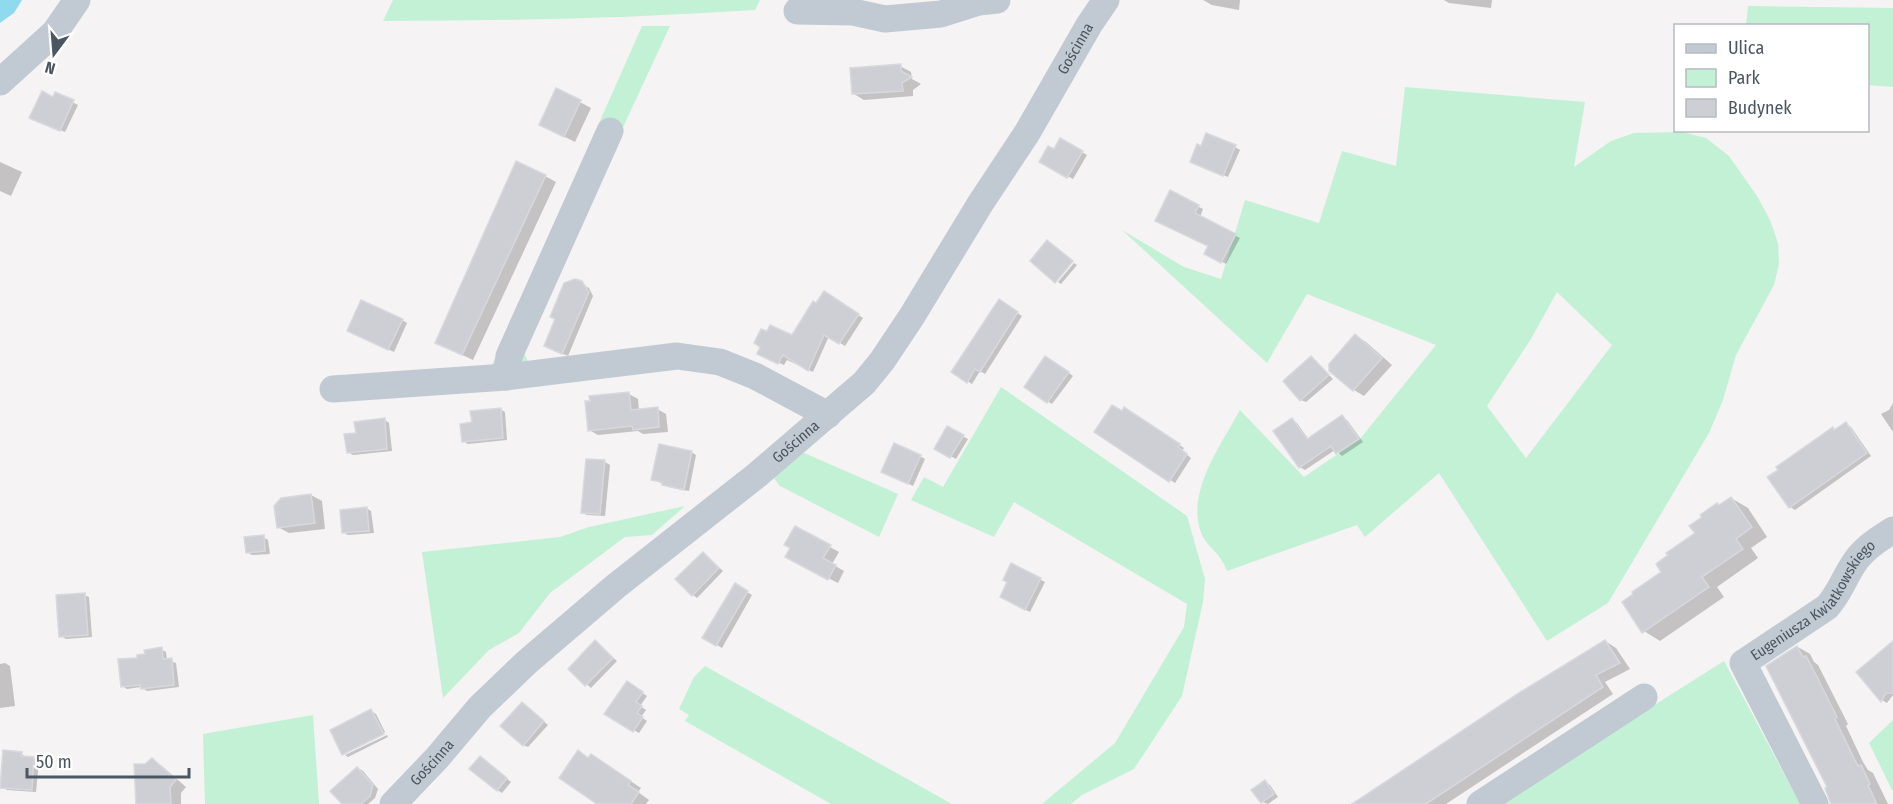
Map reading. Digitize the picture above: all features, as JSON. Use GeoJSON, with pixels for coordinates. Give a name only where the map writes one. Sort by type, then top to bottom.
{"type":"FeatureCollection","features":[{"type":"Feature","properties":{"kind":"street"},"geometry":{"type":"LineString","coordinates":[[0,82],[55,32],[77,0]]}},
{"type":"Feature","properties":{"kind":"street"},"geometry":{"type":"LineString","coordinates":[[797,11],[853,12],[885,20],[940,14],[979,2],[997,0]]}},
{"type":"Feature","properties":{"kind":"street","name":"Gościnna"},"geometry":{"type":"LineString","coordinates":[[393,804],[437,758],[480,707],[526,662],[616,586],[757,475],[864,383],[882,361],[1027,133],[1089,25],[1106,0]]}},
{"type":"Feature","properties":{"kind":"street"},"geometry":{"type":"LineString","coordinates":[[506,376],[509,356],[610,131]]}},
{"type":"Feature","properties":{"kind":"street"},"geometry":{"type":"LineString","coordinates":[[333,388],[506,376],[676,356],[720,362],[755,376],[828,415]]}},
{"type":"Feature","properties":{"kind":"street","name":"Eugeniusza Kwiatkowskiego"},"geometry":{"type":"LineString","coordinates":[[1815,804],[1743,663],[1827,607],[1835,598],[1862,553],[1893,530]]}},
{"type":"Feature","properties":{"kind":"street"},"geometry":{"type":"LineString","coordinates":[[1480,804],[1644,696]]}},
{"type":"Feature","properties":{"kind":"green space"},"geometry":{"type":"Polygon","coordinates":[[[393,0],[760,0],[755,10],[708,13],[383,21],[393,0]]]}},
{"type":"Feature","properties":{"kind":"green space"},"geometry":{"type":"Polygon","coordinates":[[[1748,6],[1893,8],[1893,87],[1869,85],[1869,24],[1746,24],[1748,6]]]}},
{"type":"Feature","properties":{"kind":"green space"},"geometry":{"type":"Polygon","coordinates":[[[642,26],[670,26],[521,347],[532,369],[488,374],[642,26]]]}},
{"type":"Feature","properties":{"kind":"green space"},"geometry":{"type":"Polygon","coordinates":[[[1405,87],[1585,102],[1574,167],[1611,141],[1634,133],[1682,132],[1706,138],[1729,156],[1757,196],[1770,220],[1778,243],[1779,264],[1774,285],[1736,355],[1723,400],[1709,433],[1608,603],[1547,641],[1439,473],[1365,537],[1357,525],[1227,571],[1203,537],[1198,521],[1201,488],[1215,455],[1240,410],[1304,477],[1360,439],[1436,345],[1307,294],[1267,363],[1122,230],[1184,267],[1221,279],[1245,200],[1319,223],[1342,151],[1396,166],[1405,87]],[[1557,292],[1531,339],[1487,406],[1526,458],[1612,345],[1557,292]]]}},
{"type":"Feature","properties":{"kind":"green space"},"geometry":{"type":"Polygon","coordinates":[[[1001,387],[1187,516],[1205,579],[1203,602],[1182,696],[1134,769],[1082,795],[1071,804],[1042,804],[1115,743],[1184,627],[1187,604],[1014,502],[994,537],[911,500],[924,477],[943,487],[1001,387]]]}},
{"type":"Feature","properties":{"kind":"green space"},"geometry":{"type":"Polygon","coordinates":[[[802,452],[898,494],[879,537],[780,486],[773,477],[802,452]]]}},
{"type":"Feature","properties":{"kind":"green space"},"geometry":{"type":"Polygon","coordinates":[[[685,506],[652,535],[625,537],[550,593],[519,633],[489,650],[443,698],[422,552],[560,537],[589,527],[685,506]]]}},
{"type":"Feature","properties":{"kind":"green space"},"geometry":{"type":"Polygon","coordinates":[[[1724,661],[1800,804],[1498,804],[1724,661]]]}},
{"type":"Feature","properties":{"kind":"green space"},"geometry":{"type":"Polygon","coordinates":[[[705,666],[952,804],[831,804],[685,721],[689,715],[679,709],[694,677],[705,666]]]}},
{"type":"Feature","properties":{"kind":"green space"},"geometry":{"type":"Polygon","coordinates":[[[313,715],[319,804],[205,804],[203,734],[313,715]]]}},
{"type":"Feature","properties":{"kind":"green space"},"geometry":{"type":"Polygon","coordinates":[[[1893,720],[1893,792],[1869,743],[1893,720]]]}},
{"type":"Feature","properties":{"kind":"water"},"geometry":{"type":"Polygon","coordinates":[[[0,0],[22,0],[14,13],[0,23],[0,0]]]}},
{"type":"Feature","properties":{"kind":"building"},"geometry":{"type":"Polygon","coordinates":[[[901,64],[901,71],[912,77],[902,83],[903,91],[852,94],[850,68],[901,64]]]}},
{"type":"Feature","properties":{"kind":"building"},"geometry":{"type":"Polygon","coordinates":[[[556,88],[581,100],[564,137],[539,125],[556,88]]]}},
{"type":"Feature","properties":{"kind":"building"},"geometry":{"type":"Polygon","coordinates":[[[42,91],[53,97],[55,92],[74,100],[60,131],[29,118],[42,91]]]}},
{"type":"Feature","properties":{"kind":"building"},"geometry":{"type":"Polygon","coordinates":[[[1206,133],[1236,145],[1223,176],[1190,162],[1197,144],[1201,146],[1206,133]]]}},
{"type":"Feature","properties":{"kind":"building"},"geometry":{"type":"Polygon","coordinates":[[[1060,138],[1083,151],[1067,178],[1039,162],[1048,146],[1054,149],[1060,138]]]}},
{"type":"Feature","properties":{"kind":"building"},"geometry":{"type":"Polygon","coordinates":[[[516,161],[546,175],[462,355],[435,343],[516,161]]]}},
{"type":"Feature","properties":{"kind":"building"},"geometry":{"type":"Polygon","coordinates":[[[1170,190],[1199,205],[1195,213],[1236,234],[1221,263],[1204,254],[1208,246],[1155,221],[1170,190]]]}},
{"type":"Feature","properties":{"kind":"building"},"geometry":{"type":"Polygon","coordinates":[[[1047,240],[1073,261],[1055,283],[1030,261],[1047,240]]]}},
{"type":"Feature","properties":{"kind":"building"},"geometry":{"type":"Polygon","coordinates":[[[575,279],[582,281],[589,292],[562,354],[544,346],[555,319],[550,317],[564,283],[575,279]]]}},
{"type":"Feature","properties":{"kind":"building"},"geometry":{"type":"Polygon","coordinates":[[[824,291],[859,314],[839,344],[824,335],[808,371],[783,355],[778,364],[757,354],[760,347],[754,343],[761,329],[767,331],[770,325],[792,335],[813,301],[816,303],[824,291]]]}},
{"type":"Feature","properties":{"kind":"building"},"geometry":{"type":"Polygon","coordinates":[[[999,299],[1018,312],[980,372],[975,369],[967,383],[951,372],[999,299]]]}},
{"type":"Feature","properties":{"kind":"building"},"geometry":{"type":"Polygon","coordinates":[[[361,300],[403,319],[388,350],[347,331],[361,300]]]}},
{"type":"Feature","properties":{"kind":"building"},"geometry":{"type":"Polygon","coordinates":[[[1355,334],[1382,358],[1353,391],[1329,371],[1329,364],[1355,334]]]}},
{"type":"Feature","properties":{"kind":"building"},"geometry":{"type":"Polygon","coordinates":[[[1045,356],[1069,372],[1047,403],[1024,387],[1045,356]]]}},
{"type":"Feature","properties":{"kind":"building"},"geometry":{"type":"Polygon","coordinates":[[[1311,356],[1329,375],[1300,401],[1283,381],[1311,356]]]}},
{"type":"Feature","properties":{"kind":"building"},"geometry":{"type":"Polygon","coordinates":[[[629,392],[631,410],[658,407],[659,427],[633,430],[632,426],[588,431],[585,401],[590,401],[589,396],[629,392]]]}},
{"type":"Feature","properties":{"kind":"building"},"geometry":{"type":"Polygon","coordinates":[[[1112,405],[1122,411],[1124,407],[1180,444],[1178,447],[1187,454],[1169,482],[1094,432],[1112,405]]]}},
{"type":"Feature","properties":{"kind":"building"},"geometry":{"type":"Polygon","coordinates":[[[501,408],[503,438],[462,442],[460,424],[472,422],[470,411],[501,408]]]}},
{"type":"Feature","properties":{"kind":"building"},"geometry":{"type":"Polygon","coordinates":[[[1342,415],[1359,439],[1336,454],[1331,446],[1299,468],[1273,431],[1292,418],[1307,439],[1342,415]]]}},
{"type":"Feature","properties":{"kind":"building"},"geometry":{"type":"Polygon","coordinates":[[[385,418],[387,449],[347,453],[344,434],[356,433],[354,422],[385,418]]]}},
{"type":"Feature","properties":{"kind":"building"},"geometry":{"type":"Polygon","coordinates":[[[1846,422],[1867,453],[1789,508],[1767,477],[1778,470],[1776,467],[1833,427],[1834,430],[1846,422]]]}},
{"type":"Feature","properties":{"kind":"building"},"geometry":{"type":"Polygon","coordinates":[[[947,426],[964,435],[950,458],[934,449],[947,426]]]}},
{"type":"Feature","properties":{"kind":"building"},"geometry":{"type":"Polygon","coordinates":[[[894,443],[921,455],[908,484],[881,472],[894,443]]]}},
{"type":"Feature","properties":{"kind":"building"},"geometry":{"type":"Polygon","coordinates":[[[659,444],[692,451],[684,490],[651,480],[659,444]]]}},
{"type":"Feature","properties":{"kind":"building"},"geometry":{"type":"Polygon","coordinates":[[[586,459],[605,460],[600,514],[581,513],[586,459]]]}},
{"type":"Feature","properties":{"kind":"building"},"geometry":{"type":"Polygon","coordinates":[[[311,494],[315,523],[277,528],[274,506],[281,498],[311,494]]]}},
{"type":"Feature","properties":{"kind":"building"},"geometry":{"type":"Polygon","coordinates":[[[1731,497],[1752,527],[1736,539],[1743,549],[1702,577],[1709,587],[1642,633],[1622,602],[1633,594],[1632,592],[1661,572],[1656,564],[1668,555],[1666,553],[1695,533],[1689,526],[1702,517],[1700,515],[1717,503],[1719,505],[1731,497]]]}},
{"type":"Feature","properties":{"kind":"building"},"geometry":{"type":"Polygon","coordinates":[[[367,507],[369,531],[342,533],[340,510],[367,507]]]}},
{"type":"Feature","properties":{"kind":"building"},"geometry":{"type":"Polygon","coordinates":[[[795,526],[831,545],[823,558],[836,565],[828,580],[785,557],[790,548],[784,545],[795,526]]]}},
{"type":"Feature","properties":{"kind":"building"},"geometry":{"type":"Polygon","coordinates":[[[264,535],[265,551],[246,553],[244,537],[264,535]]]}},
{"type":"Feature","properties":{"kind":"building"},"geometry":{"type":"Polygon","coordinates":[[[703,552],[719,568],[692,596],[675,579],[703,552]]]}},
{"type":"Feature","properties":{"kind":"building"},"geometry":{"type":"Polygon","coordinates":[[[1011,563],[1041,578],[1025,610],[1000,597],[1007,582],[1003,580],[1011,563]]]}},
{"type":"Feature","properties":{"kind":"building"},"geometry":{"type":"Polygon","coordinates":[[[735,583],[748,591],[716,646],[702,638],[735,583]]]}},
{"type":"Feature","properties":{"kind":"building"},"geometry":{"type":"Polygon","coordinates":[[[85,593],[88,635],[59,637],[56,595],[85,593]]]}},
{"type":"Feature","properties":{"kind":"building"},"geometry":{"type":"Polygon","coordinates":[[[595,640],[613,658],[585,686],[568,669],[595,640]]]}},
{"type":"Feature","properties":{"kind":"building"},"geometry":{"type":"Polygon","coordinates":[[[1605,640],[1620,663],[1596,675],[1603,687],[1426,804],[1352,804],[1522,691],[1605,640]]]}},
{"type":"Feature","properties":{"kind":"building"},"geometry":{"type":"Polygon","coordinates":[[[1893,641],[1893,693],[1886,693],[1881,702],[1856,672],[1893,641]]]}},
{"type":"Feature","properties":{"kind":"building"},"geometry":{"type":"Polygon","coordinates":[[[1797,646],[1803,657],[1806,656],[1816,675],[1852,754],[1858,766],[1861,765],[1870,784],[1868,785],[1877,804],[1831,804],[1825,788],[1827,787],[1766,666],[1797,646]]]}},
{"type":"Feature","properties":{"kind":"building"},"geometry":{"type":"Polygon","coordinates":[[[162,647],[163,659],[172,658],[174,685],[141,689],[140,685],[121,687],[118,659],[137,658],[137,655],[145,654],[144,650],[162,647]]]}},
{"type":"Feature","properties":{"kind":"building"},"geometry":{"type":"Polygon","coordinates":[[[627,681],[643,692],[636,702],[642,706],[637,713],[643,717],[633,732],[604,714],[627,681]]]}},
{"type":"Feature","properties":{"kind":"building"},"geometry":{"type":"Polygon","coordinates":[[[522,702],[544,721],[523,746],[500,726],[522,702]]]}},
{"type":"Feature","properties":{"kind":"building"},"geometry":{"type":"Polygon","coordinates":[[[371,709],[384,734],[342,755],[330,730],[371,709]]]}},
{"type":"Feature","properties":{"kind":"building"},"geometry":{"type":"Polygon","coordinates":[[[3,750],[22,752],[21,756],[34,757],[32,790],[0,788],[3,750]]]}},
{"type":"Feature","properties":{"kind":"building"},"geometry":{"type":"Polygon","coordinates":[[[578,750],[588,758],[591,754],[631,781],[628,785],[639,792],[631,804],[597,804],[559,778],[578,750]]]}},
{"type":"Feature","properties":{"kind":"building"},"geometry":{"type":"Polygon","coordinates":[[[480,756],[507,778],[497,791],[469,769],[480,756]]]}},
{"type":"Feature","properties":{"kind":"building"},"geometry":{"type":"Polygon","coordinates":[[[152,758],[176,780],[170,787],[171,804],[136,804],[134,764],[145,764],[152,758]]]}},
{"type":"Feature","properties":{"kind":"building"},"geometry":{"type":"Polygon","coordinates":[[[357,767],[373,785],[370,796],[361,804],[342,804],[330,791],[357,767]]]}},
{"type":"Feature","properties":{"kind":"building"},"geometry":{"type":"Polygon","coordinates":[[[1265,780],[1274,794],[1261,803],[1251,790],[1265,780]]]}}]}
